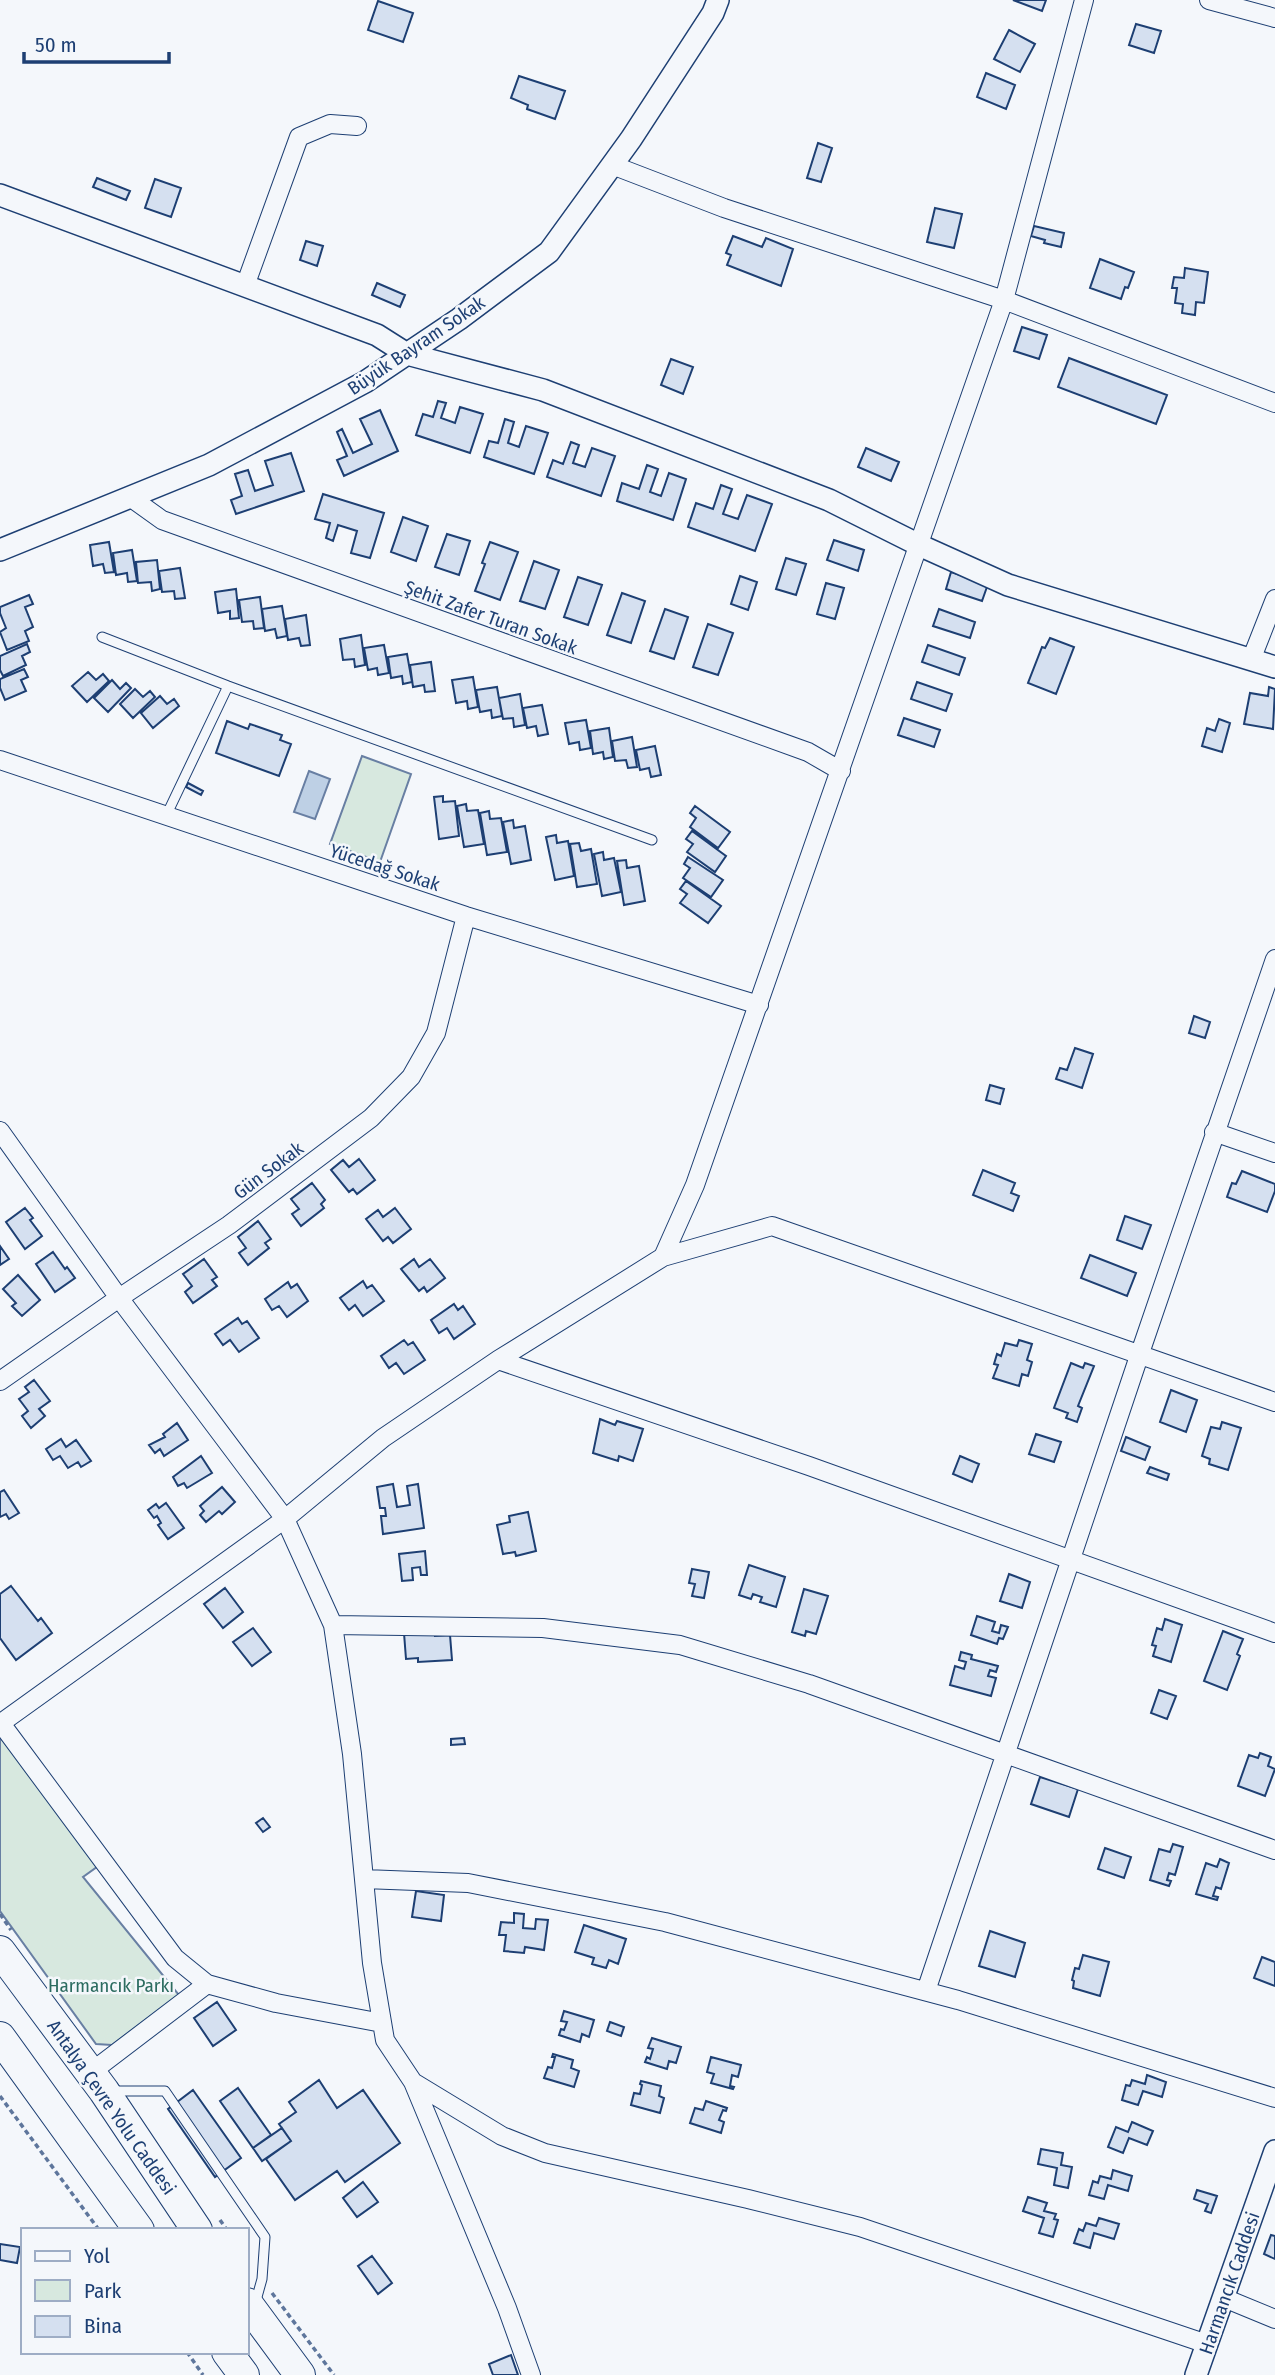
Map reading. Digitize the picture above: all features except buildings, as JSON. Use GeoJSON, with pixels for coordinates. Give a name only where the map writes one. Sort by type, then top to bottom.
{"type":"FeatureCollection","features":[{"type":"Feature","properties":{"kind":"highway","name":"Antalya Çevre Yolu Caddesi"},"geometry":{"type":"LineString","coordinates":[[0,1951],[97,2082],[196,2228]]}},
{"type":"Feature","properties":{"kind":"highway"},"geometry":{"type":"LineString","coordinates":[[0,2037],[138,2228]]}},
{"type":"Feature","properties":{"kind":"highway"},"geometry":{"type":"LineString","coordinates":[[254,2298],[300,2375]]}},
{"type":"Feature","properties":{"kind":"highway"},"geometry":{"type":"LineString","coordinates":[[228,2354],[244,2375]]}},
{"type":"Feature","properties":{"kind":"street","name":"Büyük Bayram Sokak"},"geometry":{"type":"LineString","coordinates":[[0,550],[209,464],[365,382],[459,319],[549,252],[612,165],[718,0]]}},
{"type":"Feature","properties":{"kind":"street"},"geometry":{"type":"LineString","coordinates":[[663,1256],[695,1185],[1004,300],[1083,0]]}},
{"type":"Feature","properties":{"kind":"street"},"geometry":{"type":"LineString","coordinates":[[1209,0],[1275,18]]}},
{"type":"Feature","properties":{"kind":"street"},"geometry":{"type":"LineString","coordinates":[[246,286],[299,137],[330,124],[357,126]]}},
{"type":"Feature","properties":{"kind":"street"},"geometry":{"type":"LineString","coordinates":[[612,165],[724,208],[1004,300],[1275,403]]}},
{"type":"Feature","properties":{"kind":"street"},"geometry":{"type":"LineString","coordinates":[[0,195],[377,335],[407,354],[543,390],[829,500],[1008,585],[1275,667]]}},
{"type":"Feature","properties":{"kind":"street","name":"Şehit Zafer Turan Sokak"},"geometry":{"type":"LineString","coordinates":[[130,497],[162,520],[808,752],[841,771]]}},
{"type":"Feature","properties":{"kind":"street"},"geometry":{"type":"LineString","coordinates":[[1251,660],[1275,599]]}},
{"type":"Feature","properties":{"kind":"street","name":"Yücedağ Sokak"},"geometry":{"type":"LineString","coordinates":[[0,760],[466,916],[759,1005]]}},
{"type":"Feature","properties":{"kind":"street","name":"Gün Sokak"},"geometry":{"type":"LineString","coordinates":[[0,1381],[229,1225],[371,1118],[411,1077],[436,1033],[451,966],[466,916]]}},
{"type":"Feature","properties":{"kind":"street"},"geometry":{"type":"LineString","coordinates":[[926,1991],[1214,1132],[1275,959]]}},
{"type":"Feature","properties":{"kind":"street"},"geometry":{"type":"LineString","coordinates":[[0,1130],[119,1298],[285,1519],[333,1625],[352,1754],[372,1963],[385,2040],[413,2082],[507,2308],[531,2375]]}},
{"type":"Feature","properties":{"kind":"street"},"geometry":{"type":"LineString","coordinates":[[1214,1132],[1275,1153]]}},
{"type":"Feature","properties":{"kind":"street"},"geometry":{"type":"LineString","coordinates":[[382,2023],[276,2003],[207,1984],[175,1958],[0,1722],[285,1519],[383,1438],[498,1360],[663,1256],[772,1226],[1275,1402]]}},
{"type":"Feature","properties":{"kind":"street"},"geometry":{"type":"LineString","coordinates":[[498,1360],[809,1466],[1275,1633]]}},
{"type":"Feature","properties":{"kind":"street"},"geometry":{"type":"LineString","coordinates":[[333,1625],[543,1628],[680,1645],[809,1684],[1275,1850]]}},
{"type":"Feature","properties":{"kind":"street"},"geometry":{"type":"LineString","coordinates":[[364,1879],[468,1884],[665,1922],[926,1991],[1275,2098]]}},
{"type":"Feature","properties":{"kind":"street"},"geometry":{"type":"LineString","coordinates":[[97,2082],[207,1984]]}},
{"type":"Feature","properties":{"kind":"street"},"geometry":{"type":"LineString","coordinates":[[413,2082],[502,2136],[545,2153],[860,2227],[1207,2344]]}},
{"type":"Feature","properties":{"kind":"street","name":"Harmancık Caddesi"},"geometry":{"type":"LineString","coordinates":[[1196,2375],[1275,2151]]}},
{"type":"Feature","properties":{"kind":"street"},"geometry":{"type":"LineString","coordinates":[[1224,2298],[1275,2319]]}},
{"type":"Feature","properties":{"kind":"lane"},"geometry":{"type":"LineString","coordinates":[[102,638],[652,840]]}},
{"type":"Feature","properties":{"kind":"lane"},"geometry":{"type":"LineString","coordinates":[[166,816],[228,686]]}},
{"type":"Feature","properties":{"kind":"lane"},"geometry":{"type":"LineString","coordinates":[[97,2082],[165,2091],[265,2237],[254,2298]]}},
{"type":"Feature","properties":{"kind":"path"},"geometry":{"type":"LineString","coordinates":[[0,2096],[98,2228]]}},
{"type":"Feature","properties":{"kind":"path"},"geometry":{"type":"LineString","coordinates":[[254,2298],[334,2375]]}},
{"type":"Feature","properties":{"kind":"path"},"geometry":{"type":"LineString","coordinates":[[188,2354],[203,2375]]}},
{"type":"Feature","properties":{"kind":"green space"},"geometry":{"type":"Polygon","coordinates":[[[362,756],[411,774],[380,862],[330,844],[362,756]]]}},
{"type":"Feature","properties":{"kind":"green space","name":"Harmancık Parkı"},"geometry":{"type":"Polygon","coordinates":[[[0,1737],[101,1864],[83,1877],[179,1995],[112,2045],[96,2044],[0,1911],[0,1737]]]}},
{"type":"Feature","properties":{"kind":"water"},"geometry":{"type":"Polygon","coordinates":[[[309,771],[330,779],[315,819],[294,812],[309,771]]]}}]}
